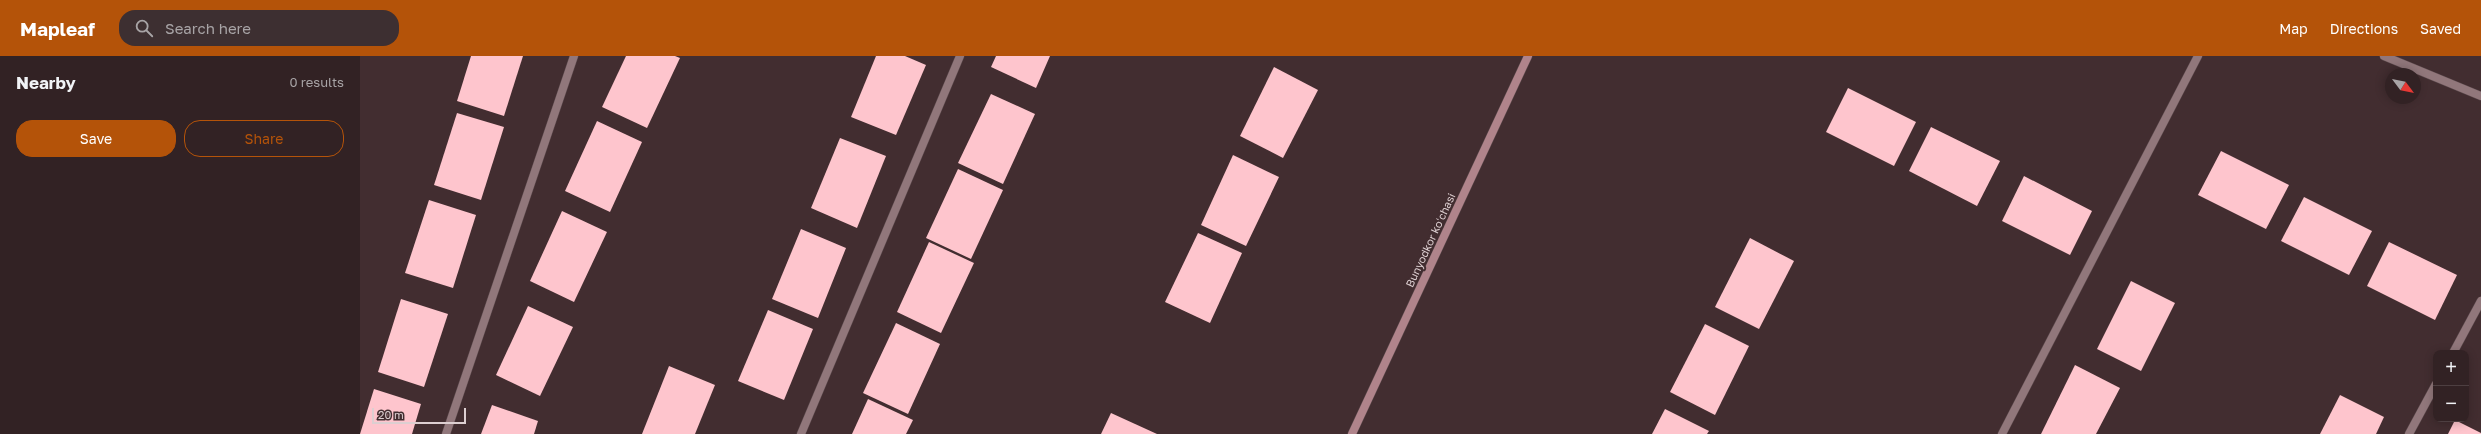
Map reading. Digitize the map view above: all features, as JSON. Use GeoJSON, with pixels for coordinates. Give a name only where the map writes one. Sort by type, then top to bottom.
{"type":"FeatureCollection","features":[{"type":"Feature","properties":{"kind":"main road","name":"Bunyodkor koʻchasi"},"geometry":{"type":"LineString","coordinates":[[1352,434],[1528,56]]}},
{"type":"Feature","properties":{"kind":"street"},"geometry":{"type":"LineString","coordinates":[[446,434],[574,56]]}},
{"type":"Feature","properties":{"kind":"street"},"geometry":{"type":"LineString","coordinates":[[801,434],[960,56]]}},
{"type":"Feature","properties":{"kind":"street"},"geometry":{"type":"LineString","coordinates":[[2002,434],[2198,56]]}},
{"type":"Feature","properties":{"kind":"street"},"geometry":{"type":"LineString","coordinates":[[2384,56],[2481,96]]}},
{"type":"Feature","properties":{"kind":"street"},"geometry":{"type":"LineString","coordinates":[[2455,350],[2481,301]]}},
{"type":"Feature","properties":{"kind":"street"},"geometry":{"type":"LineString","coordinates":[[2409,434],[2435,386]]}},
{"type":"Feature","properties":{"kind":"building"},"geometry":{"type":"Polygon","coordinates":[[[471,56],[523,56],[504,116],[457,101],[471,56]]]}},
{"type":"Feature","properties":{"kind":"building"},"geometry":{"type":"Polygon","coordinates":[[[626,56],[675,56],[680,58],[647,128],[602,107],[626,56]]]}},
{"type":"Feature","properties":{"kind":"building"},"geometry":{"type":"Polygon","coordinates":[[[876,56],[905,56],[926,65],[896,135],[851,117],[876,56]]]}},
{"type":"Feature","properties":{"kind":"building"},"geometry":{"type":"Polygon","coordinates":[[[996,56],[1050,56],[1036,88],[991,67],[996,56]]]}},
{"type":"Feature","properties":{"kind":"building"},"geometry":{"type":"Polygon","coordinates":[[[1274,67],[1318,90],[1283,158],[1240,136],[1274,67]]]}},
{"type":"Feature","properties":{"kind":"building"},"geometry":{"type":"Polygon","coordinates":[[[1848,88],[1916,122],[1894,166],[1826,132],[1848,88]]]}},
{"type":"Feature","properties":{"kind":"building"},"geometry":{"type":"Polygon","coordinates":[[[991,94],[1035,114],[1003,184],[958,163],[991,94]]]}},
{"type":"Feature","properties":{"kind":"building"},"geometry":{"type":"Polygon","coordinates":[[[457,113],[504,127],[481,200],[434,185],[457,113]]]}},
{"type":"Feature","properties":{"kind":"building"},"geometry":{"type":"Polygon","coordinates":[[[597,121],[642,142],[610,212],[565,191],[597,121]]]}},
{"type":"Feature","properties":{"kind":"building"},"geometry":{"type":"Polygon","coordinates":[[[1931,127],[2000,161],[1977,206],[1909,171],[1931,127]]]}},
{"type":"Feature","properties":{"kind":"building"},"geometry":{"type":"Polygon","coordinates":[[[840,138],[886,156],[857,228],[811,208],[840,138]]]}},
{"type":"Feature","properties":{"kind":"building"},"geometry":{"type":"Polygon","coordinates":[[[2221,151],[2289,185],[2266,229],[2198,195],[2221,151]]]}},
{"type":"Feature","properties":{"kind":"building"},"geometry":{"type":"Polygon","coordinates":[[[1233,155],[1279,177],[1246,246],[1201,225],[1233,155]]]}},
{"type":"Feature","properties":{"kind":"building"},"geometry":{"type":"Polygon","coordinates":[[[958,169],[1003,190],[971,259],[926,238],[958,169]]]}},
{"type":"Feature","properties":{"kind":"building"},"geometry":{"type":"Polygon","coordinates":[[[2024,176],[2092,211],[2070,255],[2002,221],[2024,176]]]}},
{"type":"Feature","properties":{"kind":"building"},"geometry":{"type":"Polygon","coordinates":[[[2304,197],[2372,231],[2349,275],[2281,241],[2304,197]]]}},
{"type":"Feature","properties":{"kind":"building"},"geometry":{"type":"Polygon","coordinates":[[[429,200],[476,215],[453,288],[405,273],[429,200]]]}},
{"type":"Feature","properties":{"kind":"building"},"geometry":{"type":"Polygon","coordinates":[[[562,211],[607,232],[574,302],[530,281],[562,211]]]}},
{"type":"Feature","properties":{"kind":"building"},"geometry":{"type":"Polygon","coordinates":[[[801,229],[846,248],[818,318],[772,299],[801,229]]]}},
{"type":"Feature","properties":{"kind":"building"},"geometry":{"type":"Polygon","coordinates":[[[1198,233],[1242,253],[1210,323],[1165,302],[1198,233]]]}},
{"type":"Feature","properties":{"kind":"building"},"geometry":{"type":"Polygon","coordinates":[[[1750,238],[1794,261],[1759,329],[1715,307],[1750,238]]]}},
{"type":"Feature","properties":{"kind":"building"},"geometry":{"type":"Polygon","coordinates":[[[929,242],[974,263],[941,333],[897,312],[929,242]]]}},
{"type":"Feature","properties":{"kind":"building"},"geometry":{"type":"Polygon","coordinates":[[[2389,242],[2457,275],[2435,320],[2367,286],[2389,242]]]}},
{"type":"Feature","properties":{"kind":"building"},"geometry":{"type":"Polygon","coordinates":[[[2131,281],[2175,303],[2141,371],[2097,349],[2131,281]]]}},
{"type":"Feature","properties":{"kind":"building"},"geometry":{"type":"Polygon","coordinates":[[[401,299],[448,314],[424,387],[378,372],[401,299]]]}},
{"type":"Feature","properties":{"kind":"building"},"geometry":{"type":"Polygon","coordinates":[[[528,306],[573,327],[540,396],[496,375],[528,306]]]}},
{"type":"Feature","properties":{"kind":"building"},"geometry":{"type":"Polygon","coordinates":[[[768,310],[813,329],[784,400],[738,381],[768,310]]]}},
{"type":"Feature","properties":{"kind":"building"},"geometry":{"type":"Polygon","coordinates":[[[896,323],[940,344],[908,414],[863,393],[896,323]]]}},
{"type":"Feature","properties":{"kind":"building"},"geometry":{"type":"Polygon","coordinates":[[[1705,324],[1749,346],[1715,415],[1670,392],[1705,324]]]}},
{"type":"Feature","properties":{"kind":"building"},"geometry":{"type":"Polygon","coordinates":[[[2075,365],[2120,388],[2096,434],[2041,434],[2075,365]]]}},
{"type":"Feature","properties":{"kind":"building"},"geometry":{"type":"Polygon","coordinates":[[[669,366],[715,385],[695,434],[642,434],[669,366]]]}},
{"type":"Feature","properties":{"kind":"building"},"geometry":{"type":"Polygon","coordinates":[[[374,389],[421,404],[412,434],[360,434],[374,389]]]}},
{"type":"Feature","properties":{"kind":"building"},"geometry":{"type":"Polygon","coordinates":[[[2340,395],[2384,417],[2376,434],[2320,434],[2340,395]]]}},
{"type":"Feature","properties":{"kind":"building"},"geometry":{"type":"Polygon","coordinates":[[[868,399],[913,420],[906,434],[852,434],[868,399]]]}},
{"type":"Feature","properties":{"kind":"building"},"geometry":{"type":"Polygon","coordinates":[[[492,405],[538,421],[534,434],[481,434],[492,405]]]}},
{"type":"Feature","properties":{"kind":"building"},"geometry":{"type":"Polygon","coordinates":[[[1665,409],[1709,431],[1707,434],[1652,434],[1665,409]]]}},
{"type":"Feature","properties":{"kind":"building"},"geometry":{"type":"Polygon","coordinates":[[[1111,413],[1157,434],[1101,434],[1111,413]]]}},
{"type":"Feature","properties":{"kind":"building"},"geometry":{"type":"Polygon","coordinates":[[[2454,422],[2459,422],[2481,433],[2481,434],[2448,434],[2454,422]]]}}]}
